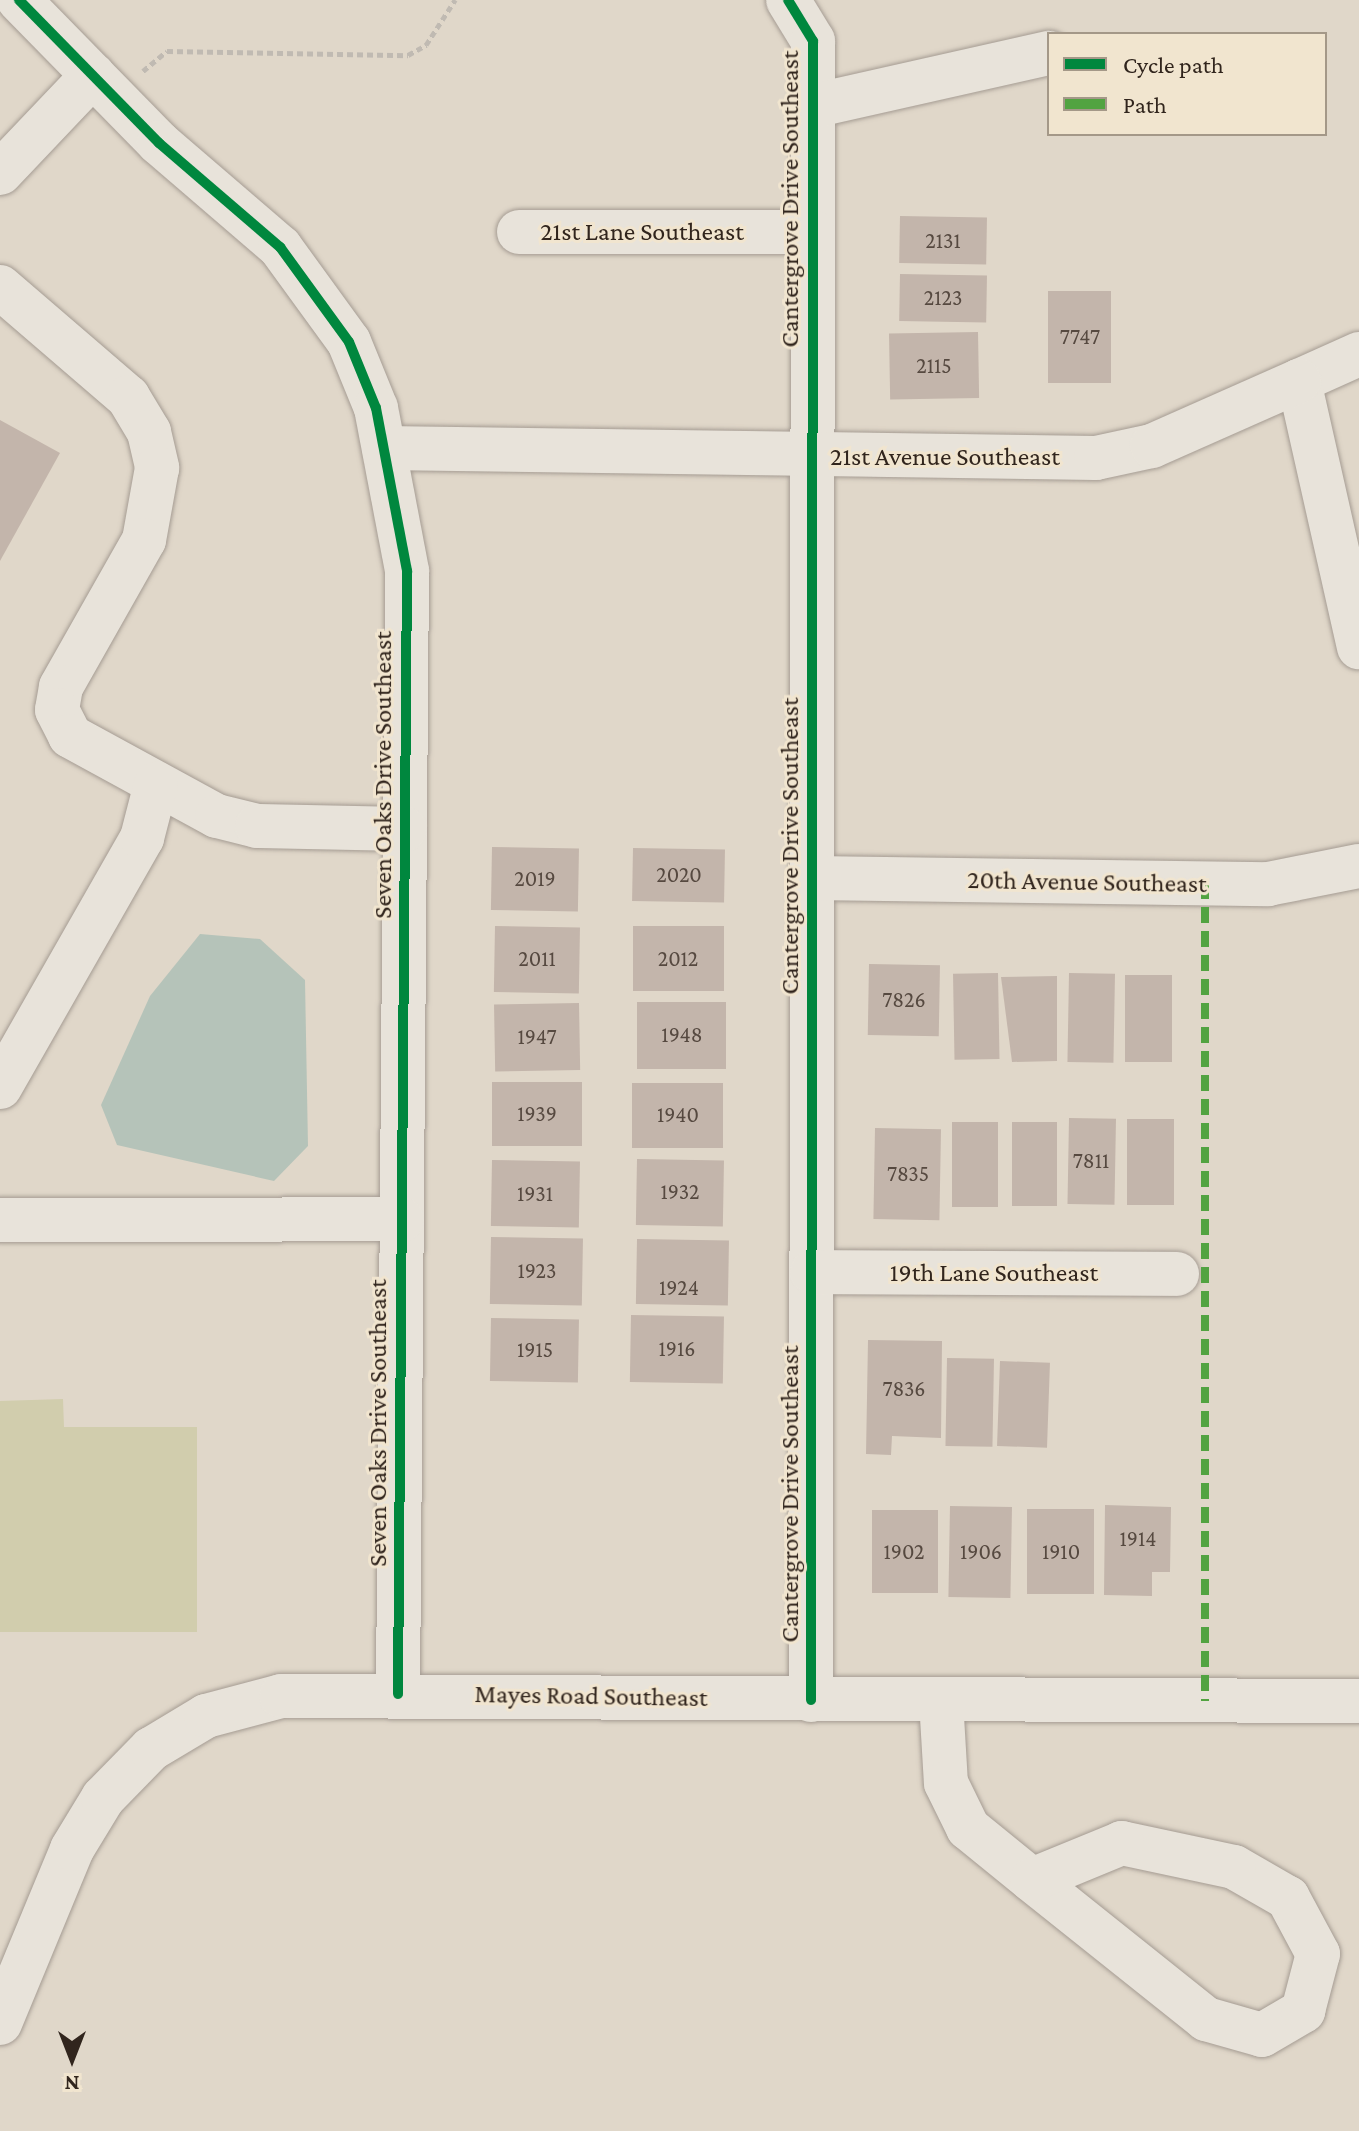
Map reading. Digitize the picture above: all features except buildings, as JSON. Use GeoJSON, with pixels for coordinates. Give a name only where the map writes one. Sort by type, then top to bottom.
{"type":"FeatureCollection","features":[{"type":"Feature","properties":{"kind":"street","name":"Seven Oaks Drive Southeast"},"geometry":{"type":"LineString","coordinates":[[19,0],[103,86],[280,247],[349,342],[384,448],[407,571],[398,1694]]}},
{"type":"Feature","properties":{"kind":"street","name":"Cantergrove Drive Southeast"},"geometry":{"type":"LineString","coordinates":[[788,0],[813,41],[811,1700]]}},
{"type":"Feature","properties":{"kind":"street"},"geometry":{"type":"LineString","coordinates":[[813,106],[1047,53]]}},
{"type":"Feature","properties":{"kind":"street"},"geometry":{"type":"LineString","coordinates":[[13,161],[103,86]]}},
{"type":"Feature","properties":{"kind":"street","name":"21st Lane Southeast"},"geometry":{"type":"LineString","coordinates":[[519,232],[813,232]]}},
{"type":"Feature","properties":{"kind":"street"},"geometry":{"type":"LineString","coordinates":[[0,287],[128,397],[149,432],[157,468],[144,540],[61,687],[57,710],[70,736],[217,816],[257,826],[405,829]]}},
{"type":"Feature","properties":{"kind":"street"},"geometry":{"type":"LineString","coordinates":[[1359,354],[1299,381],[1359,647]]}},
{"type":"Feature","properties":{"kind":"street","name":"21st Avenue Southeast"},"geometry":{"type":"LineString","coordinates":[[384,448],[1096,458],[1152,446],[1299,381]]}},
{"type":"Feature","properties":{"kind":"street"},"geometry":{"type":"LineString","coordinates":[[0,1087],[142,838],[156,784]]}},
{"type":"Feature","properties":{"kind":"street","name":"20th Avenue Southeast"},"geometry":{"type":"LineString","coordinates":[[812,878],[1268,884],[1359,866]]}},
{"type":"Feature","properties":{"kind":"street"},"geometry":{"type":"LineString","coordinates":[[0,1220],[402,1219]]}},
{"type":"Feature","properties":{"kind":"street","name":"19th Lane Southeast"},"geometry":{"type":"LineString","coordinates":[[812,1272],[1177,1274]]}},
{"type":"Feature","properties":{"kind":"street","name":"Mayes Road Southeast"},"geometry":{"type":"LineString","coordinates":[[0,2023],[72,1849],[103,1798],[151,1749],[206,1716],[281,1696],[398,1694],[811,1700],[1359,1701]]}},
{"type":"Feature","properties":{"kind":"street"},"geometry":{"type":"LineString","coordinates":[[941,1700],[946,1783],[968,1828],[1032,1880],[1206,2019],[1262,2035],[1303,2011],[1318,1954],[1288,1898],[1234,1867],[1122,1843],[1032,1880]]}},
{"type":"Feature","properties":{"kind":"path"},"geometry":{"type":"LineString","coordinates":[[103,86],[167,51],[408,55],[426,45],[455,0]]}},
{"type":"Feature","properties":{"kind":"shaded area"},"geometry":{"type":"Polygon","coordinates":[[[200,934],[260,939],[305,980],[308,1146],[274,1181],[117,1145],[101,1105],[150,996],[200,934]]]}},
{"type":"Feature","properties":{"kind":"shaded area"},"geometry":{"type":"Polygon","coordinates":[[[63,1399],[64,1427],[197,1427],[197,1632],[0,1632],[0,1401],[63,1399]]]}},
{"type":"Feature","properties":{"kind":"marked path"},"geometry":{"type":"LineString","coordinates":[[1205,883],[1205,1701]]}},
{"type":"Feature","properties":{"kind":"cycle path"},"geometry":{"type":"LineString","coordinates":[[19,0],[159,143],[280,247],[349,342],[376,408],[407,571],[398,1694]]}},
{"type":"Feature","properties":{"kind":"cycle path"},"geometry":{"type":"LineString","coordinates":[[788,0],[813,41],[811,1700]]}}]}
